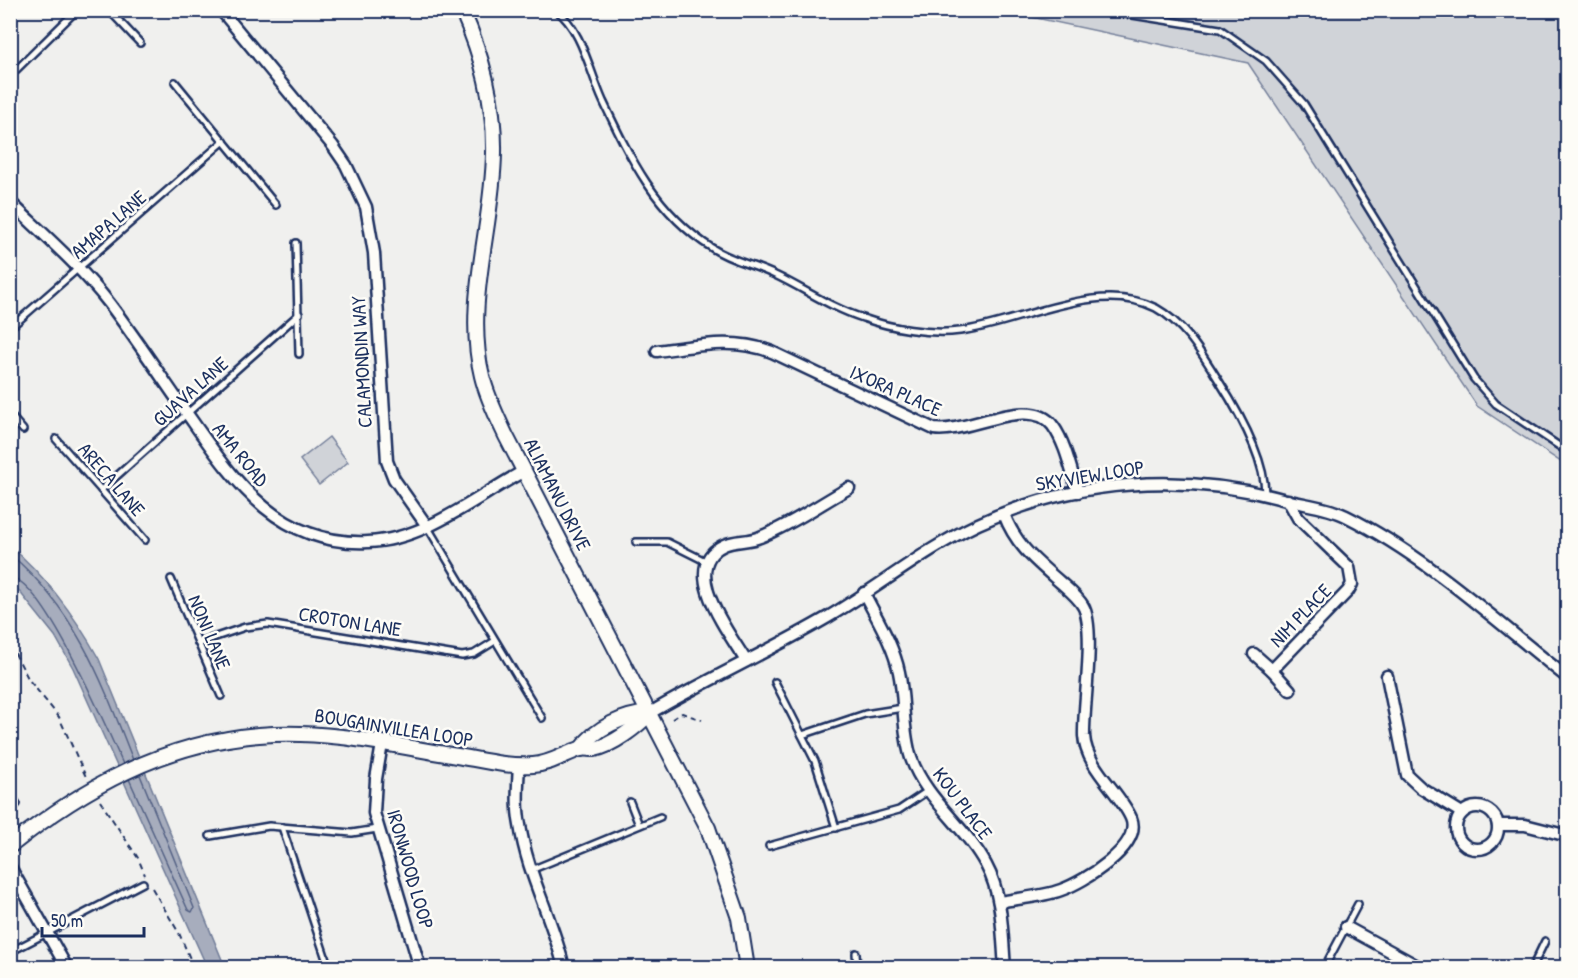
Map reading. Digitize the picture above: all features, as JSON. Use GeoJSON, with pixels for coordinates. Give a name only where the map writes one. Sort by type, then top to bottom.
{"type":"FeatureCollection","features":[{"type":"Feature","properties":{"kind":"street","name":"CALAMONDIN WAY"},"geometry":{"type":"LineString","coordinates":[[221,10],[333,146],[357,186],[366,207],[374,253],[387,461],[394,479],[427,526]]}},
{"type":"Feature","properties":{"kind":"street","name":"ALIAMANU DRIVE"},"geometry":{"type":"LineString","coordinates":[[462,10],[482,63],[493,126],[493,176],[476,311],[482,378],[497,417],[524,471],[651,713],[708,828],[739,918],[747,968]]}},
{"type":"Feature","properties":{"kind":"street","name":"AMA ROAD"},"geometry":{"type":"LineString","coordinates":[[10,202],[109,303],[234,480],[261,507],[293,527],[331,539],[370,542],[427,526],[524,471]]}},
{"type":"Feature","properties":{"kind":"street","name":"IXORA PLACE"},"geometry":{"type":"LineString","coordinates":[[657,351],[718,343],[751,345],[772,352],[934,429],[953,430],[1020,413],[1036,414],[1046,419],[1056,431],[1078,492]]}},
{"type":"Feature","properties":{"kind":"street","name":"SKYVIEW LOOP"},"geometry":{"type":"LineString","coordinates":[[651,713],[829,616],[950,539],[1004,514],[1033,502],[1078,492],[1119,484],[1165,482],[1219,486],[1265,494],[1343,514],[1383,536],[1420,561],[1568,678]]}},
{"type":"Feature","properties":{"kind":"street"},"geometry":{"type":"LineString","coordinates":[[746,661],[705,587],[704,574],[708,562],[723,546],[766,534],[849,488]]}},
{"type":"Feature","properties":{"kind":"street","name":"NIM PLACE"},"geometry":{"type":"LineString","coordinates":[[1272,670],[1347,593],[1353,581],[1349,567],[1298,518],[1288,500]]}},
{"type":"Feature","properties":{"kind":"street"},"geometry":{"type":"LineString","coordinates":[[999,902],[1048,894],[1079,882],[1126,847],[1133,828],[1129,814],[1093,760],[1085,743],[1083,708],[1090,629],[1086,612],[1077,598],[1021,547],[1012,535],[1004,514]]}},
{"type":"Feature","properties":{"kind":"street","name":"KOU PLACE"},"geometry":{"type":"LineString","coordinates":[[864,593],[896,658],[911,757],[929,790],[980,854],[993,880],[999,902],[1005,968]]}},
{"type":"Feature","properties":{"kind":"street","name":"NIM PLACE"},"geometry":{"type":"LineString","coordinates":[[1254,654],[1290,690]]}},
{"type":"Feature","properties":{"kind":"street"},"geometry":{"type":"LineString","coordinates":[[1387,676],[1407,775],[1421,789],[1462,813]]}},
{"type":"Feature","properties":{"kind":"street","name":"BOUGAINVILLEA LOOP"},"geometry":{"type":"LineString","coordinates":[[10,846],[42,821],[109,778],[152,759],[221,740],[300,733],[519,765],[544,764],[581,749],[596,749],[636,728],[651,713]]}},
{"type":"Feature","properties":{"kind":"street","name":"IRONWOOD LOOP"},"geometry":{"type":"LineString","coordinates":[[382,744],[374,793],[377,829],[420,968]]}},
{"type":"Feature","properties":{"kind":"street"},"geometry":{"type":"LineString","coordinates":[[519,765],[520,825],[531,870],[549,917],[564,968]]}},
{"type":"Feature","properties":{"kind":"street"},"geometry":{"type":"LineString","coordinates":[[1474,807],[1486,809],[1494,816],[1498,825],[1497,835],[1490,845],[1480,849],[1470,848],[1461,842],[1456,834],[1457,821],[1462,813],[1474,807]]}},
{"type":"Feature","properties":{"kind":"street"},"geometry":{"type":"LineString","coordinates":[[1498,825],[1525,825],[1568,836]]}},
{"type":"Feature","properties":{"kind":"street"},"geometry":{"type":"LineString","coordinates":[[10,867],[67,968]]}},
{"type":"Feature","properties":{"kind":"street"},"geometry":{"type":"LineString","coordinates":[[1346,927],[1421,968]]}},
{"type":"Feature","properties":{"kind":"lane"},"geometry":{"type":"LineString","coordinates":[[10,76],[77,10]]}},
{"type":"Feature","properties":{"kind":"lane"},"geometry":{"type":"LineString","coordinates":[[109,10],[140,43]]}},
{"type":"Feature","properties":{"kind":"lane"},"geometry":{"type":"LineString","coordinates":[[556,10],[576,34],[628,157],[646,186],[686,230],[713,250],[774,274],[837,309],[867,320],[926,331],[957,332],[986,327],[1046,309],[1085,301],[1130,300],[1156,308],[1183,328],[1240,415],[1265,479],[1265,494]]}},
{"type":"Feature","properties":{"kind":"lane"},"geometry":{"type":"LineString","coordinates":[[1101,10],[1220,29],[1266,60],[1304,104],[1474,379],[1496,404],[1568,452]]}},
{"type":"Feature","properties":{"kind":"lane"},"geometry":{"type":"LineString","coordinates":[[175,82],[276,205]]}},
{"type":"Feature","properties":{"kind":"lane","name":"AMAPA LANE"},"geometry":{"type":"LineString","coordinates":[[10,328],[224,141]]}},
{"type":"Feature","properties":{"kind":"lane"},"geometry":{"type":"LineString","coordinates":[[296,243],[299,354]]}},
{"type":"Feature","properties":{"kind":"lane","name":"GUAVA LANE"},"geometry":{"type":"LineString","coordinates":[[101,490],[299,314]]}},
{"type":"Feature","properties":{"kind":"lane"},"geometry":{"type":"LineString","coordinates":[[10,416],[23,430]]}},
{"type":"Feature","properties":{"kind":"lane","name":"ARECA LANE"},"geometry":{"type":"LineString","coordinates":[[56,439],[145,540]]}},
{"type":"Feature","properties":{"kind":"lane","name":"CALAMONDIN WAY"},"geometry":{"type":"LineString","coordinates":[[427,526],[542,718]]}},
{"type":"Feature","properties":{"kind":"lane"},"geometry":{"type":"LineString","coordinates":[[636,542],[668,542],[708,562]]}},
{"type":"Feature","properties":{"kind":"lane","name":"NONI LANE"},"geometry":{"type":"LineString","coordinates":[[171,579],[221,696]]}},
{"type":"Feature","properties":{"kind":"lane","name":"CROTON LANE"},"geometry":{"type":"LineString","coordinates":[[198,643],[245,627],[268,624],[462,656],[474,654],[495,641]]}},
{"type":"Feature","properties":{"kind":"lane"},"geometry":{"type":"LineString","coordinates":[[775,682],[815,761],[836,828]]}},
{"type":"Feature","properties":{"kind":"lane"},"geometry":{"type":"LineString","coordinates":[[802,735],[865,714],[903,708]]}},
{"type":"Feature","properties":{"kind":"lane"},"geometry":{"type":"LineString","coordinates":[[769,846],[906,807],[929,790]]}},
{"type":"Feature","properties":{"kind":"lane"},"geometry":{"type":"LineString","coordinates":[[10,794],[17,804]]}},
{"type":"Feature","properties":{"kind":"lane"},"geometry":{"type":"LineString","coordinates":[[630,802],[639,825]]}},
{"type":"Feature","properties":{"kind":"lane"},"geometry":{"type":"LineString","coordinates":[[531,870],[660,817]]}},
{"type":"Feature","properties":{"kind":"lane"},"geometry":{"type":"LineString","coordinates":[[210,836],[242,829],[282,827],[351,833],[377,829]]}},
{"type":"Feature","properties":{"kind":"lane"},"geometry":{"type":"LineString","coordinates":[[282,827],[329,968]]}},
{"type":"Feature","properties":{"kind":"lane"},"geometry":{"type":"LineString","coordinates":[[10,952],[143,882]]}},
{"type":"Feature","properties":{"kind":"lane"},"geometry":{"type":"LineString","coordinates":[[1324,968],[1358,904]]}},
{"type":"Feature","properties":{"kind":"lane"},"geometry":{"type":"LineString","coordinates":[[1532,968],[1545,941]]}},
{"type":"Feature","properties":{"kind":"lane"},"geometry":{"type":"LineString","coordinates":[[856,952],[858,968]]}},
{"type":"Feature","properties":{"kind":"path"},"geometry":{"type":"LineString","coordinates":[[10,644],[28,680],[59,717],[88,782]]}},
{"type":"Feature","properties":{"kind":"path"},"geometry":{"type":"LineString","coordinates":[[672,719],[682,713],[702,720]]}},
{"type":"Feature","properties":{"kind":"shaded area"},"geometry":{"type":"Polygon","coordinates":[[[1003,11],[1567,11],[1567,466],[1477,406],[1248,63],[1003,11]]]}},
{"type":"Feature","properties":{"kind":"shaded area"},"geometry":{"type":"Polygon","coordinates":[[[329,437],[348,462],[319,485],[300,460],[329,437]]]}},
{"type":"Feature","properties":{"kind":"water"},"geometry":{"type":"Polygon","coordinates":[[[10,546],[49,584],[99,659],[225,967],[207,967],[73,668],[55,636],[11,581],[10,546]]]}}]}
